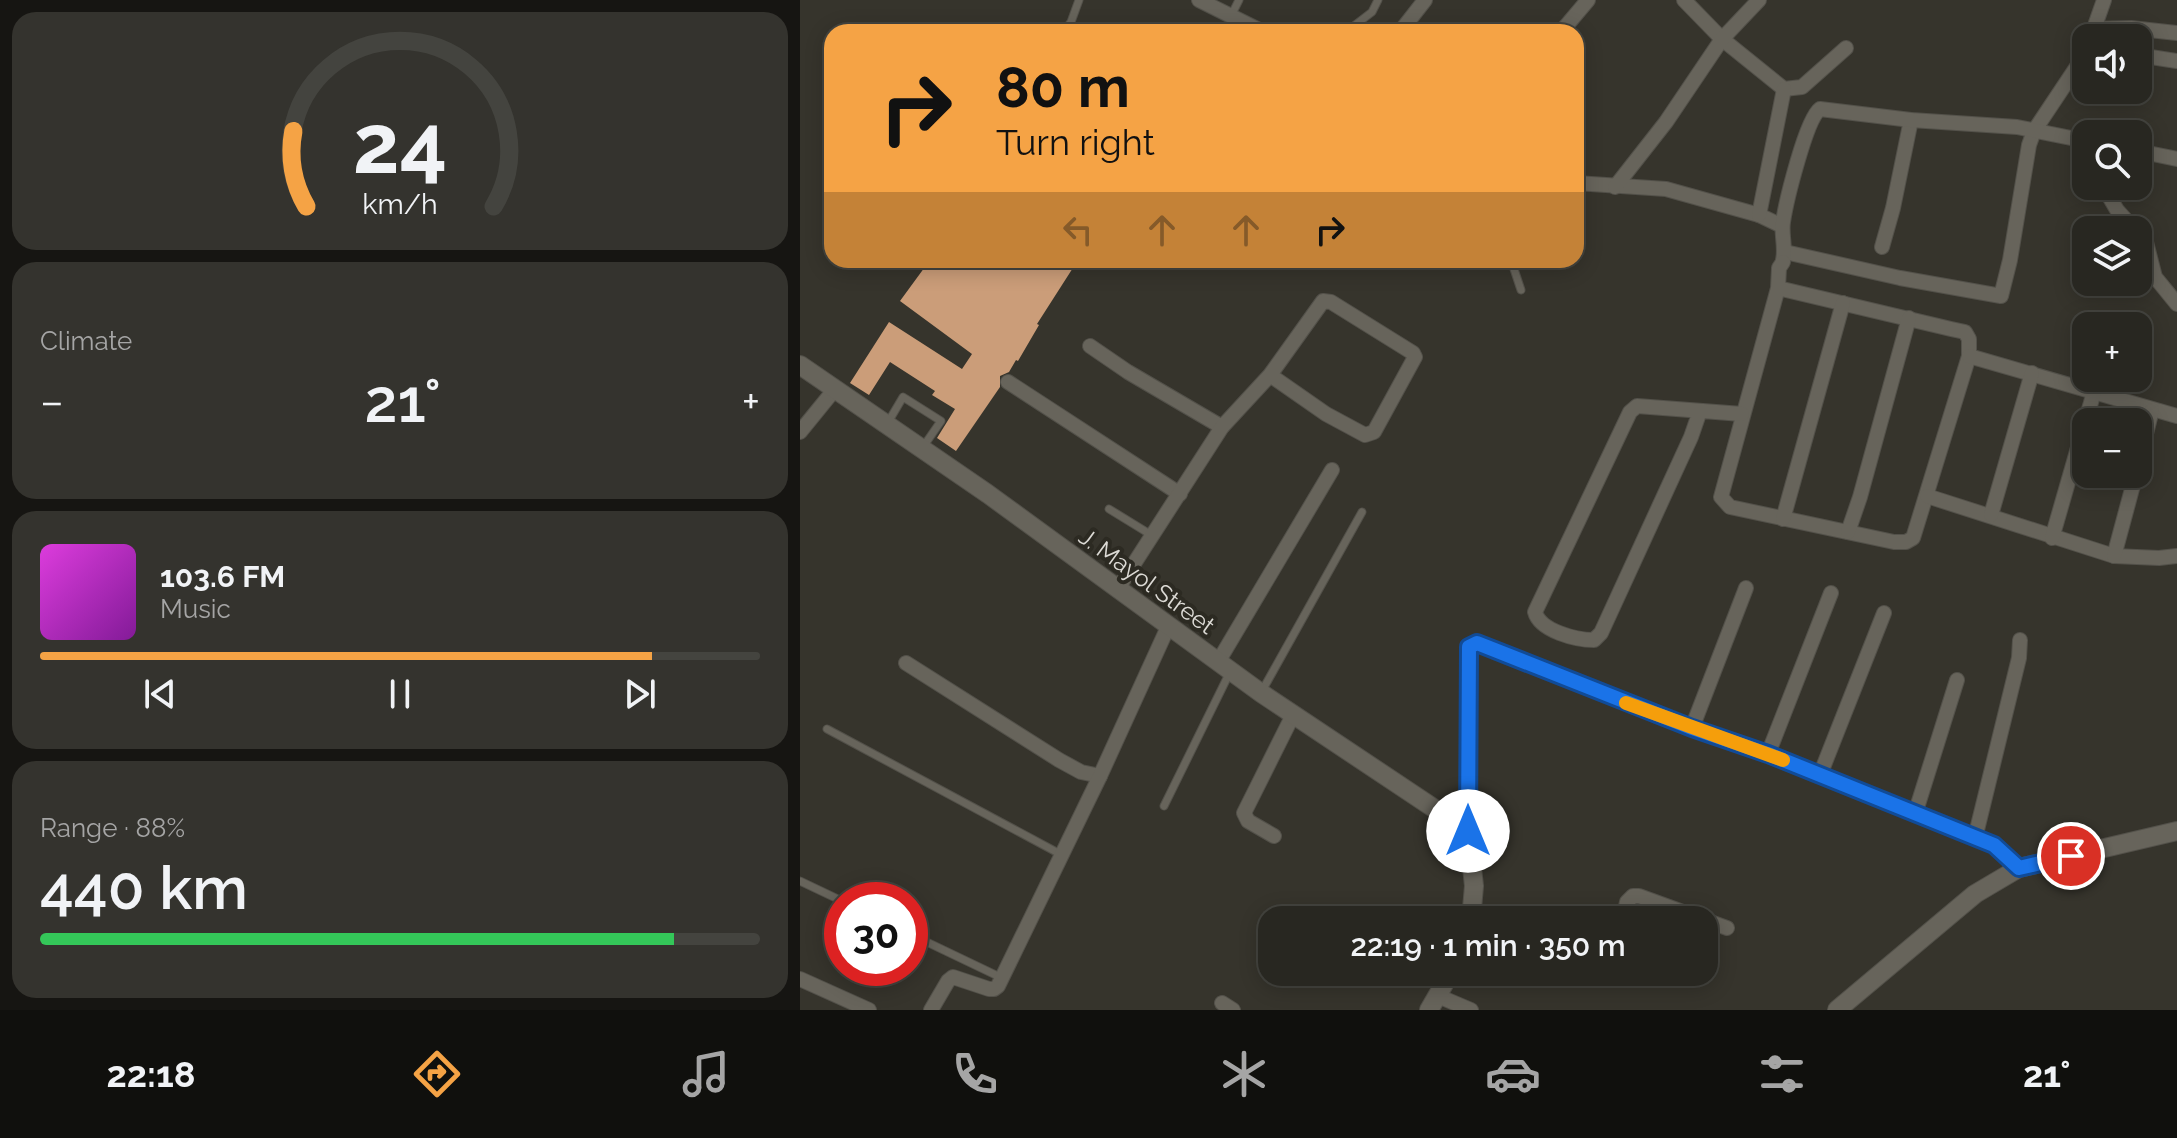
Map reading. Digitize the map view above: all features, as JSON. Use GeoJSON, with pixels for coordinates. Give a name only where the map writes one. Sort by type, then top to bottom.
{"type":"FeatureCollection","features":[{"type":"Feature","properties":{"kind":"street"},"geometry":{"type":"LineString","coordinates":[[1199,0],[1244,24]]}},
{"type":"Feature","properties":{"kind":"street"},"geometry":{"type":"LineString","coordinates":[[1406,24],[1425,0]]}},
{"type":"Feature","properties":{"kind":"street"},"geometry":{"type":"LineString","coordinates":[[1568,24],[1588,0]]}},
{"type":"Feature","properties":{"kind":"street"},"geometry":{"type":"LineString","coordinates":[[1684,0],[1722,39],[1784,89],[1802,87],[1846,48]]}},
{"type":"Feature","properties":{"kind":"street"},"geometry":{"type":"LineString","coordinates":[[1615,187],[1666,122],[1722,39],[1759,0]]}},
{"type":"Feature","properties":{"kind":"street"},"geometry":{"type":"LineString","coordinates":[[2095,24],[2102,1]]}},
{"type":"Feature","properties":{"kind":"street"},"geometry":{"type":"LineString","coordinates":[[2152,30],[2177,33]]}},
{"type":"Feature","properties":{"kind":"street"},"geometry":{"type":"LineString","coordinates":[[2152,57],[2177,61]]}},
{"type":"Feature","properties":{"kind":"street"},"geometry":{"type":"LineString","coordinates":[[1782,269],[1900,278],[2001,296],[2029,145],[2034,131],[2072,74]]}},
{"type":"Feature","properties":{"kind":"street"},"geometry":{"type":"LineString","coordinates":[[1759,215],[1784,89]]}},
{"type":"Feature","properties":{"kind":"street"},"geometry":{"type":"LineString","coordinates":[[1782,269],[1843,303],[1965,332],[1969,339],[1969,356],[1927,496],[1913,538],[1906,542],[1730,507],[1721,497],[1782,269],[1782,226],[1801,151],[1815,112],[1826,109],[1911,120],[2017,127],[2072,138]]}},
{"type":"Feature","properties":{"kind":"street"},"geometry":{"type":"LineString","coordinates":[[1882,247],[1911,120]]}},
{"type":"Feature","properties":{"kind":"street"},"geometry":{"type":"LineString","coordinates":[[2152,154],[2177,159]]}},
{"type":"Feature","properties":{"kind":"street"},"geometry":{"type":"LineString","coordinates":[[1584,184],[1666,189],[1759,215],[1782,226]]}},
{"type":"Feature","properties":{"kind":"street"},"geometry":{"type":"LineString","coordinates":[[2152,265],[2155,277],[2177,304]]}},
{"type":"Feature","properties":{"kind":"street"},"geometry":{"type":"LineString","coordinates":[[1117,590],[1222,427],[1270,375],[1323,301],[1415,357],[1370,435],[1326,414],[1270,375]]}},
{"type":"Feature","properties":{"kind":"street"},"geometry":{"type":"LineString","coordinates":[[1783,519],[1843,303]]}},
{"type":"Feature","properties":{"kind":"street"},"geometry":{"type":"LineString","coordinates":[[1848,532],[1909,318]]}},
{"type":"Feature","properties":{"kind":"street"},"geometry":{"type":"LineString","coordinates":[[1090,346],[1222,427]]}},
{"type":"Feature","properties":{"kind":"street"},"geometry":{"type":"LineString","coordinates":[[1969,356],[2072,385]]}},
{"type":"Feature","properties":{"kind":"street","name":"J. Mayol Street"},"geometry":{"type":"LineString","coordinates":[[800,365],[988,494],[1261,693],[1468,831]]}},
{"type":"Feature","properties":{"kind":"street"},"geometry":{"type":"LineString","coordinates":[[1991,515],[2032,373]]}},
{"type":"Feature","properties":{"kind":"street"},"geometry":{"type":"LineString","coordinates":[[1008,382],[1180,494]]}},
{"type":"Feature","properties":{"kind":"street"},"geometry":{"type":"LineString","coordinates":[[800,432],[835,389]]}},
{"type":"Feature","properties":{"kind":"street"},"geometry":{"type":"LineString","coordinates":[[2052,538],[2094,392],[2146,408]]}},
{"type":"Feature","properties":{"kind":"street"},"geometry":{"type":"LineString","coordinates":[[1700,411],[1685,451],[1601,633],[1594,640],[1583,640],[1546,627],[1537,620],[1535,612],[1624,420],[1637,406],[1742,414]]}},
{"type":"Feature","properties":{"kind":"street"},"geometry":{"type":"LineString","coordinates":[[2152,410],[2177,416]]}},
{"type":"Feature","properties":{"kind":"street"},"geometry":{"type":"LineString","coordinates":[[1224,667],[1332,470]]}},
{"type":"Feature","properties":{"kind":"street"},"geometry":{"type":"LineString","coordinates":[[2114,556],[2132,488]]}},
{"type":"Feature","properties":{"kind":"street"},"geometry":{"type":"LineString","coordinates":[[1927,496],[2114,556],[2177,556]]}},
{"type":"Feature","properties":{"kind":"street"},"geometry":{"type":"LineString","coordinates":[[1692,728],[1746,588]]}},
{"type":"Feature","properties":{"kind":"street"},"geometry":{"type":"LineString","coordinates":[[1768,754],[1831,593]]}},
{"type":"Feature","properties":{"kind":"street"},"geometry":{"type":"LineString","coordinates":[[1820,775],[1884,613]]}},
{"type":"Feature","properties":{"kind":"street"},"geometry":{"type":"LineString","coordinates":[[931,1010],[953,977],[994,989],[1002,978],[1168,627]]}},
{"type":"Feature","properties":{"kind":"street"},"geometry":{"type":"LineString","coordinates":[[1975,838],[2019,658],[2020,640]]}},
{"type":"Feature","properties":{"kind":"street"},"geometry":{"type":"LineString","coordinates":[[1473,906],[1468,831],[1469,647],[1477,643],[1692,728],[1768,754],[1994,845],[2019,868]]}},
{"type":"Feature","properties":{"kind":"street"},"geometry":{"type":"LineString","coordinates":[[906,663],[1059,760],[1081,772],[1100,776]]}},
{"type":"Feature","properties":{"kind":"street"},"geometry":{"type":"LineString","coordinates":[[1915,814],[1957,680]]}},
{"type":"Feature","properties":{"kind":"street"},"geometry":{"type":"LineString","coordinates":[[1274,836],[1248,821],[1244,813],[1293,715]]}},
{"type":"Feature","properties":{"kind":"street"},"geometry":{"type":"LineString","coordinates":[[1837,1010],[1975,894],[2019,868],[2177,831]]}},
{"type":"Feature","properties":{"kind":"street"},"geometry":{"type":"LineString","coordinates":[[1626,906],[1633,896],[1666,906]]}},
{"type":"Feature","properties":{"kind":"street"},"geometry":{"type":"LineString","coordinates":[[1718,925],[1727,928]]}},
{"type":"Feature","properties":{"kind":"street"},"geometry":{"type":"LineString","coordinates":[[800,979],[869,1010]]}},
{"type":"Feature","properties":{"kind":"street"},"geometry":{"type":"LineString","coordinates":[[1433,1003],[1471,1010]]}},
{"type":"Feature","properties":{"kind":"lane"},"geometry":{"type":"LineString","coordinates":[[1069,24],[1079,0]]}},
{"type":"Feature","properties":{"kind":"lane"},"geometry":{"type":"LineString","coordinates":[[1231,16],[1239,0]]}},
{"type":"Feature","properties":{"kind":"lane"},"geometry":{"type":"LineString","coordinates":[[1356,24],[1372,12],[1378,0]]}},
{"type":"Feature","properties":{"kind":"lane"},"geometry":{"type":"LineString","coordinates":[[1514,268],[1521,290]]}},
{"type":"Feature","properties":{"kind":"lane"},"geometry":{"type":"LineString","coordinates":[[887,425],[903,397],[941,421],[922,449]]}},
{"type":"Feature","properties":{"kind":"lane"},"geometry":{"type":"LineString","coordinates":[[1109,509],[1153,536]]}},
{"type":"Feature","properties":{"kind":"lane"},"geometry":{"type":"LineString","coordinates":[[1261,693],[1362,512]]}},
{"type":"Feature","properties":{"kind":"lane"},"geometry":{"type":"LineString","coordinates":[[1164,806],[1224,667]]}},
{"type":"Feature","properties":{"kind":"lane"},"geometry":{"type":"LineString","coordinates":[[827,729],[1062,855]]}},
{"type":"Feature","properties":{"kind":"lane"},"geometry":{"type":"LineString","coordinates":[[800,881],[824,892]]}},
{"type":"Feature","properties":{"kind":"lane"},"geometry":{"type":"LineString","coordinates":[[928,943],[1002,978]]}},
{"type":"Feature","properties":{"kind":"building"},"geometry":{"type":"Polygon","coordinates":[[[924,268],[1073,268],[1037,324],[1018,361],[1009,372],[1000,376],[1000,387],[956,451],[937,438],[955,409],[932,395],[935,391],[890,362],[869,395],[850,383],[889,322],[962,369],[972,354],[900,301],[924,268]]]}},
{"type":"Feature","properties":{"kind":"slow traffic"},"geometry":{"type":"LineString","coordinates":[[1626,703],[1783,760]]}},
{"type":"Feature","properties":{"kind":"route"},"geometry":{"type":"LineString","coordinates":[[1468,831],[1469,647],[1477,643],[1588,689],[1768,754],[1994,845],[2019,868],[2071,856]]}}]}
